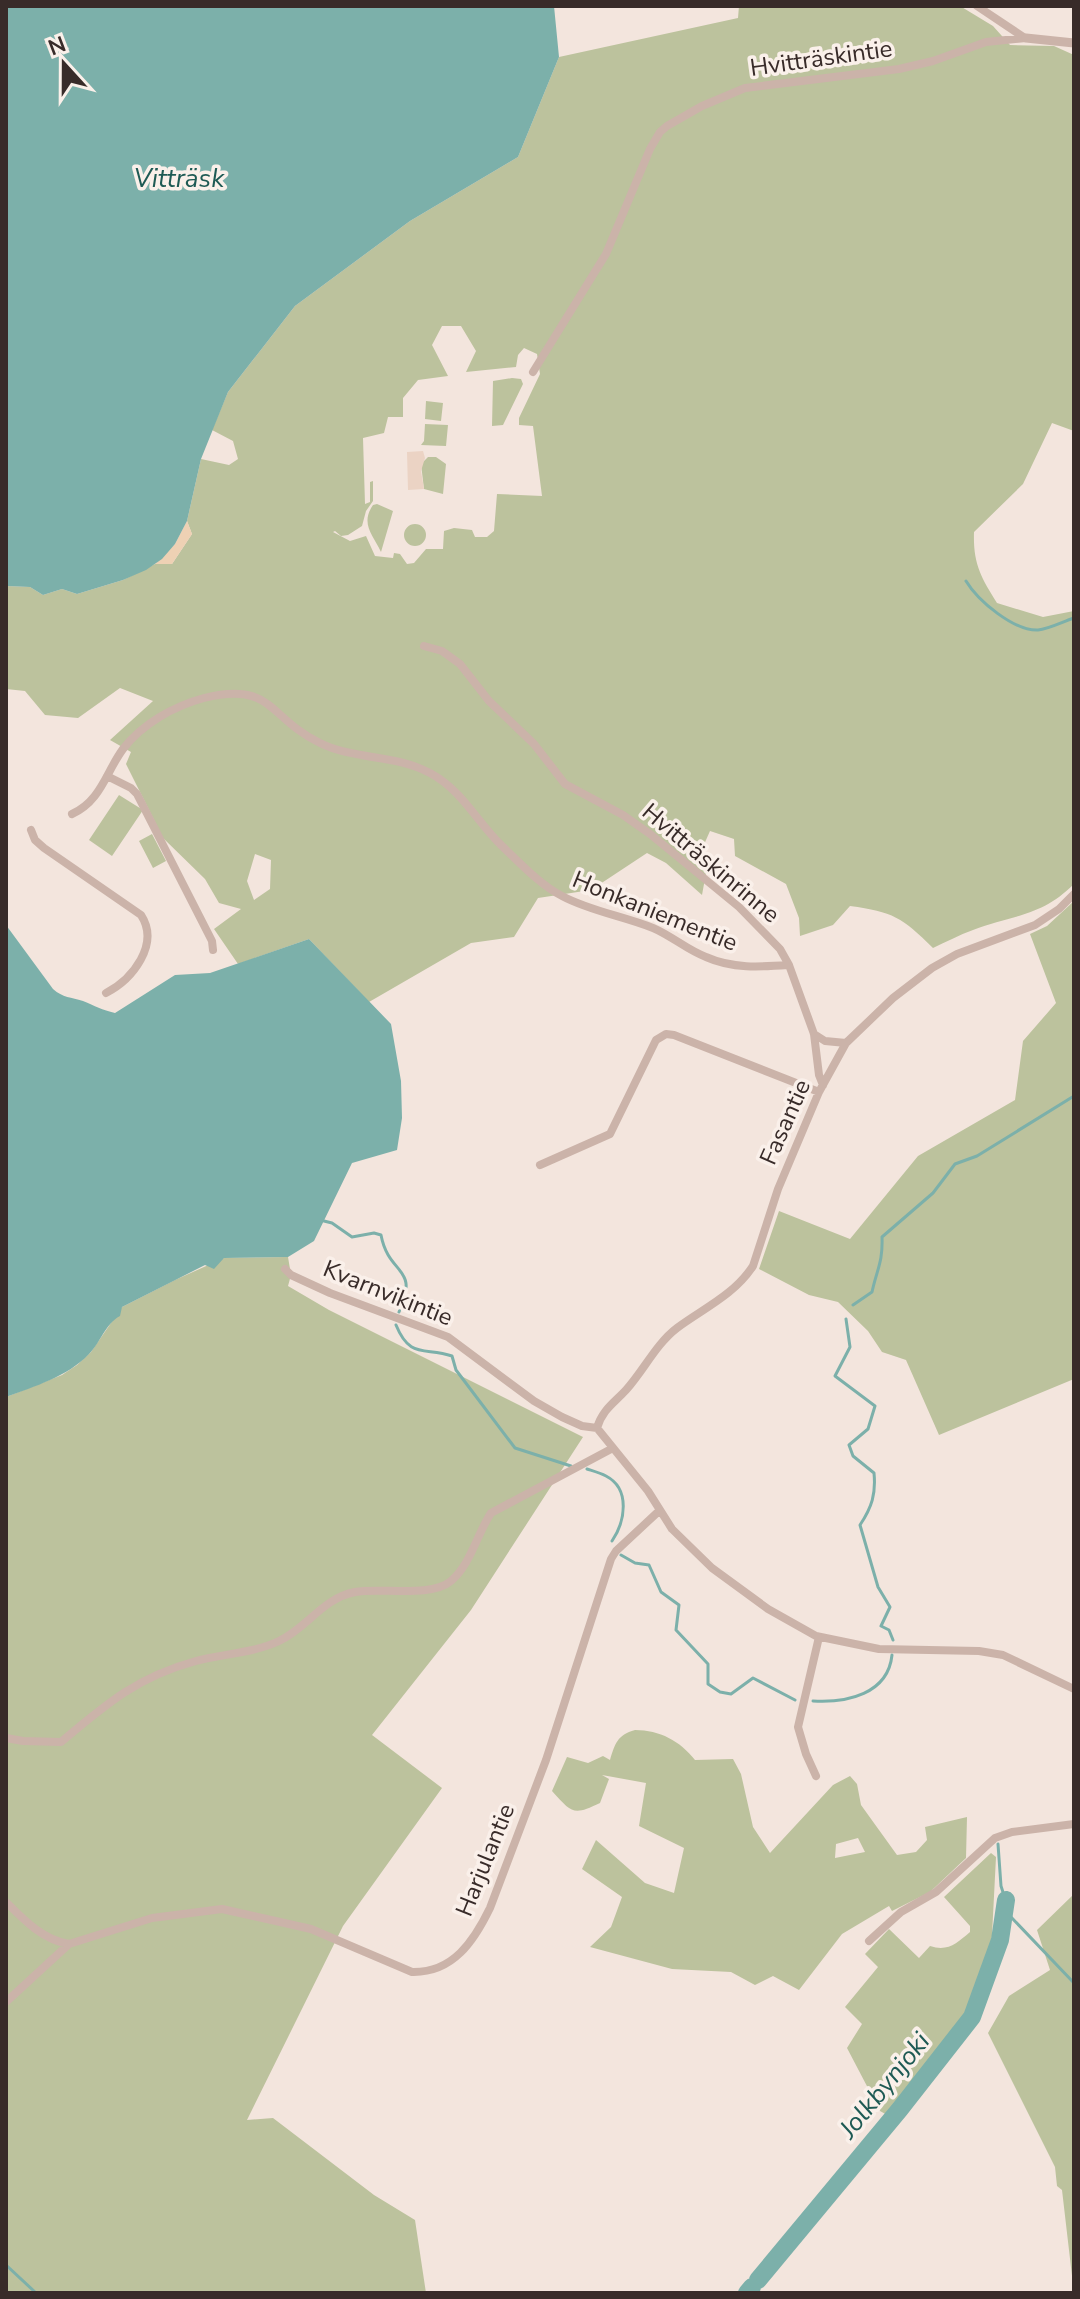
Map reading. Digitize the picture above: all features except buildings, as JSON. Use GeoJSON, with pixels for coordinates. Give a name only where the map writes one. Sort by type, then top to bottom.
{"type":"FeatureCollection","features":[{"type":"Feature","properties":{"kind":"street"},"geometry":{"type":"LineString","coordinates":[[977,6],[1026,38]]}},
{"type":"Feature","properties":{"kind":"street","name":"Hvitträskintie"},"geometry":{"type":"LineString","coordinates":[[533,372],[599,266],[614,238],[650,149],[667,126],[702,106],[745,88],[899,69],[933,61],[986,42],[1026,38],[1074,43]]}},
{"type":"Feature","properties":{"kind":"street","name":"Hvitträskinrinne"},"geometry":{"type":"LineString","coordinates":[[424,646],[442,651],[460,664],[489,701],[534,744],[565,784],[623,815],[650,834],[739,907],[780,949],[789,965]]}},
{"type":"Feature","properties":{"kind":"street","name":"Honkaniementie"},"geometry":{"type":"LineString","coordinates":[[72,814],[97,794],[122,750],[139,732],[184,705],[205,698],[249,693],[264,700],[299,731],[328,747],[386,758],[431,774],[454,790],[501,845],[559,895],[665,933],[703,956],[726,964],[746,967],[789,965]]}},
{"type":"Feature","properties":{"kind":"street"},"geometry":{"type":"LineString","coordinates":[[107,776],[137,794],[212,941],[213,950]]}},
{"type":"Feature","properties":{"kind":"street"},"geometry":{"type":"LineString","coordinates":[[31,830],[35,840],[44,848],[141,915],[146,922],[148,942],[144,955],[120,986],[106,993]]}},
{"type":"Feature","properties":{"kind":"street","name":"Fasantie"},"geometry":{"type":"LineString","coordinates":[[597,1428],[606,1409],[626,1390],[676,1329],[712,1306],[753,1266],[778,1189],[821,1089],[846,1043],[893,998],[932,968],[957,954],[1035,925],[1059,909],[1074,894]]}},
{"type":"Feature","properties":{"kind":"street"},"geometry":{"type":"LineString","coordinates":[[540,1165],[610,1134],[656,1040],[666,1034],[821,1089],[814,1034],[789,965]]}},
{"type":"Feature","properties":{"kind":"street"},"geometry":{"type":"LineString","coordinates":[[814,1034],[825,1041],[846,1043]]}},
{"type":"Feature","properties":{"kind":"street","name":"Kvarnvikintie"},"geometry":{"type":"LineString","coordinates":[[285,1269],[291,1275],[330,1293],[448,1337],[534,1401],[582,1426],[597,1428]]}},
{"type":"Feature","properties":{"kind":"street"},"geometry":{"type":"LineString","coordinates":[[597,1428],[648,1491],[672,1529],[712,1568],[768,1609],[819,1637],[879,1649],[979,1651],[1003,1655],[1074,1689]]}},
{"type":"Feature","properties":{"kind":"street"},"geometry":{"type":"LineString","coordinates":[[6,1738],[61,1742],[119,1694],[151,1677],[193,1661],[276,1643],[295,1632],[331,1599],[355,1592],[433,1589],[450,1582],[471,1554],[491,1513],[613,1448]]}},
{"type":"Feature","properties":{"kind":"street","name":"Harjulantie"},"geometry":{"type":"LineString","coordinates":[[69,1944],[152,1918],[222,1909],[311,1929],[412,1972],[437,1970],[454,1960],[479,1932],[490,1908],[546,1760],[607,1569],[616,1551],[659,1511]]}},
{"type":"Feature","properties":{"kind":"street"},"geometry":{"type":"LineString","coordinates":[[816,1776],[798,1727],[819,1637]]}},
{"type":"Feature","properties":{"kind":"street"},"geometry":{"type":"LineString","coordinates":[[869,1941],[901,1912],[936,1892],[995,1838],[1012,1832],[1074,1824]]}},
{"type":"Feature","properties":{"kind":"street"},"geometry":{"type":"LineString","coordinates":[[6,1902],[31,1926],[59,1942],[69,1944]]}},
{"type":"Feature","properties":{"kind":"street"},"geometry":{"type":"LineString","coordinates":[[6,2002],[69,1944]]}},
{"type":"Feature","properties":{"kind":"green space"},"geometry":{"type":"Polygon","coordinates":[[[739,6],[960,6],[993,26],[1010,45],[1054,46],[1074,55],[1074,431],[1052,423],[1023,484],[974,532],[979,570],[997,603],[1043,617],[1074,611],[1074,884],[1038,909],[973,930],[933,948],[896,918],[850,906],[833,925],[800,936],[799,918],[786,884],[735,856],[734,839],[710,831],[702,849],[708,862],[702,895],[666,863],[647,853],[591,890],[538,898],[514,937],[471,943],[369,1002],[309,939],[238,964],[214,929],[241,909],[219,903],[205,879],[163,838],[126,764],[131,752],[110,740],[153,701],[120,688],[78,718],[45,715],[25,691],[6,689],[6,586],[30,587],[43,595],[62,589],[77,594],[123,580],[155,564],[172,564],[192,534],[187,521],[201,459],[229,465],[238,459],[233,441],[212,430],[228,392],[295,306],[410,221],[518,157],[559,57],[738,18],[739,6]],[[442,326],[432,345],[448,376],[418,380],[403,398],[403,417],[388,417],[384,433],[363,438],[365,504],[370,502],[370,482],[373,481],[373,501],[362,526],[348,535],[333,532],[350,541],[366,536],[375,556],[393,558],[394,553],[400,554],[407,564],[414,563],[426,549],[443,549],[444,531],[454,528],[472,530],[475,537],[487,537],[494,531],[497,494],[542,496],[533,426],[519,425],[519,418],[540,374],[537,354],[524,348],[518,355],[516,367],[466,372],[476,351],[461,326],[442,326]],[[255,854],[247,881],[254,900],[270,889],[271,860],[255,854]]]}},
{"type":"Feature","properties":{"kind":"green space"},"geometry":{"type":"Polygon","coordinates":[[[521,379],[523,384],[503,425],[492,426],[493,381],[521,379]]]}},
{"type":"Feature","properties":{"kind":"green space"},"geometry":{"type":"Polygon","coordinates":[[[426,401],[443,403],[441,421],[425,419],[426,401]]]}},
{"type":"Feature","properties":{"kind":"green space"},"geometry":{"type":"Polygon","coordinates":[[[425,424],[448,425],[446,446],[421,445],[425,424]]]}},
{"type":"Feature","properties":{"kind":"green space"},"geometry":{"type":"Polygon","coordinates":[[[428,457],[436,457],[446,464],[443,494],[424,489],[421,464],[428,457]]]}},
{"type":"Feature","properties":{"kind":"green space"},"geometry":{"type":"Polygon","coordinates":[[[377,504],[393,511],[381,552],[368,524],[369,512],[377,504]]]}},
{"type":"Feature","properties":{"kind":"green space"},"geometry":{"type":"Polygon","coordinates":[[[415,524],[423,527],[426,535],[423,543],[415,546],[407,543],[404,535],[407,527],[415,524]]]}},
{"type":"Feature","properties":{"kind":"green space"},"geometry":{"type":"Polygon","coordinates":[[[119,795],[143,810],[112,856],[89,840],[119,795]]]}},
{"type":"Feature","properties":{"kind":"green space"},"geometry":{"type":"Polygon","coordinates":[[[152,834],[166,861],[153,868],[139,841],[152,834]]]}},
{"type":"Feature","properties":{"kind":"green space"},"geometry":{"type":"Polygon","coordinates":[[[1074,901],[1074,1379],[939,1435],[906,1360],[882,1352],[868,1331],[838,1302],[809,1295],[759,1269],[779,1211],[850,1239],[918,1156],[1015,1100],[1023,1041],[1056,1003],[1030,934],[1047,926],[1074,901]]]}},
{"type":"Feature","properties":{"kind":"green space"},"geometry":{"type":"Polygon","coordinates":[[[288,1257],[291,1275],[288,1286],[329,1310],[583,1437],[471,1610],[372,1735],[442,1788],[343,1926],[247,2120],[273,2118],[374,2195],[415,2220],[426,2293],[6,2293],[6,1397],[62,1375],[77,1365],[91,1352],[122,1307],[175,1280],[224,1258],[288,1257]]]}},
{"type":"Feature","properties":{"kind":"green space"},"geometry":{"type":"Polygon","coordinates":[[[635,1730],[661,1734],[683,1747],[695,1760],[733,1759],[741,1774],[753,1827],[770,1853],[833,1785],[850,1776],[857,1784],[861,1805],[897,1855],[916,1852],[927,1840],[925,1827],[967,1817],[966,1858],[930,1892],[892,1911],[889,1906],[842,1934],[799,1990],[773,1976],[755,1985],[731,1972],[672,1969],[590,1947],[611,1927],[622,1897],[582,1869],[596,1840],[645,1883],[674,1893],[684,1848],[639,1826],[646,1783],[602,1775],[609,1779],[600,1803],[578,1811],[569,1808],[552,1791],[567,1757],[588,1763],[603,1756],[610,1760],[618,1741],[635,1730]],[[858,1838],[836,1844],[835,1858],[865,1852],[858,1838]]]}},
{"type":"Feature","properties":{"kind":"green space"},"geometry":{"type":"Polygon","coordinates":[[[991,1853],[996,1857],[990,1974],[984,1997],[889,2116],[880,2111],[847,2048],[862,2024],[845,2007],[878,1967],[865,1954],[889,1929],[919,1958],[930,1946],[947,1947],[961,1940],[970,1932],[970,1926],[944,1897],[991,1853]]]}},
{"type":"Feature","properties":{"kind":"green space"},"geometry":{"type":"Polygon","coordinates":[[[1074,1894],[1074,2293],[1062,2190],[1057,2186],[1055,2167],[988,2033],[1009,1996],[1050,1970],[1037,1930],[1074,1894]]]}},
{"type":"Feature","properties":{"kind":"sand"},"geometry":{"type":"Polygon","coordinates":[[[187,521],[192,534],[172,564],[155,564],[175,544],[187,521]]]}},
{"type":"Feature","properties":{"kind":"shaded area"},"geometry":{"type":"Polygon","coordinates":[[[423,451],[425,458],[421,471],[424,489],[408,490],[407,452],[423,451]]]}},
{"type":"Feature","properties":{"kind":"water","name":"Vitträsk"},"geometry":{"type":"Polygon","coordinates":[[[6,6],[554,6],[559,57],[518,157],[410,221],[295,306],[228,392],[201,459],[187,521],[175,544],[162,559],[146,570],[77,594],[62,589],[43,595],[30,587],[6,586],[6,6]]]}},
{"type":"Feature","properties":{"kind":"water"},"geometry":{"type":"Polygon","coordinates":[[[6,925],[53,989],[64,996],[115,1013],[175,975],[210,973],[309,939],[391,1024],[401,1081],[402,1118],[397,1150],[352,1163],[314,1241],[288,1257],[224,1258],[214,1269],[205,1265],[122,1307],[120,1316],[93,1349],[71,1369],[6,1397],[6,925]]]}},
{"type":"Feature","properties":{"kind":"waterway"},"geometry":{"type":"LineString","coordinates":[[966,581],[988,606],[1018,626],[1038,630],[1074,618]]}},
{"type":"Feature","properties":{"kind":"waterway"},"geometry":{"type":"LineString","coordinates":[[853,1305],[872,1292],[881,1259],[882,1237],[933,1193],[955,1164],[977,1156],[1074,1096]]}},
{"type":"Feature","properties":{"kind":"waterway"},"geometry":{"type":"LineString","coordinates":[[324,1221],[352,1237],[374,1233],[381,1235],[390,1258],[405,1278],[405,1297],[399,1312]]}},
{"type":"Feature","properties":{"kind":"waterway"},"geometry":{"type":"LineString","coordinates":[[846,1319],[850,1347],[835,1376],[875,1406],[868,1429],[849,1445],[853,1456],[874,1473],[872,1500],[860,1525],[878,1587],[890,1607],[881,1626],[889,1630],[893,1640]]}},
{"type":"Feature","properties":{"kind":"waterway"},"geometry":{"type":"LineString","coordinates":[[396,1325],[401,1336],[412,1347],[452,1356],[456,1370],[515,1448],[571,1466]]}},
{"type":"Feature","properties":{"kind":"waterway"},"geometry":{"type":"LineString","coordinates":[[587,1469],[614,1482],[622,1497],[620,1525],[612,1541]]}},
{"type":"Feature","properties":{"kind":"waterway"},"geometry":{"type":"LineString","coordinates":[[621,1555],[635,1563],[649,1565],[661,1592],[679,1605],[676,1630],[708,1664],[708,1684],[720,1692],[731,1694],[753,1678],[795,1700]]}},
{"type":"Feature","properties":{"kind":"waterway"},"geometry":{"type":"LineString","coordinates":[[813,1701],[852,1698],[864,1693],[883,1679],[892,1655]]}},
{"type":"Feature","properties":{"kind":"waterway"},"geometry":{"type":"LineString","coordinates":[[998,1844],[1001,1886],[1011,1917],[1074,1983]]}},
{"type":"Feature","properties":{"kind":"waterway","name":"Jolkbynjoki"},"geometry":{"type":"LineString","coordinates":[[758,2280],[972,2017],[1000,1940],[1006,1900]]}},
{"type":"Feature","properties":{"kind":"waterway"},"geometry":{"type":"LineString","coordinates":[[6,2265],[36,2293]]}},
{"type":"Feature","properties":{"kind":"waterway","name":"Jolkbynjoki"},"geometry":{"type":"LineString","coordinates":[[747,2293],[752,2287]]}}]}
